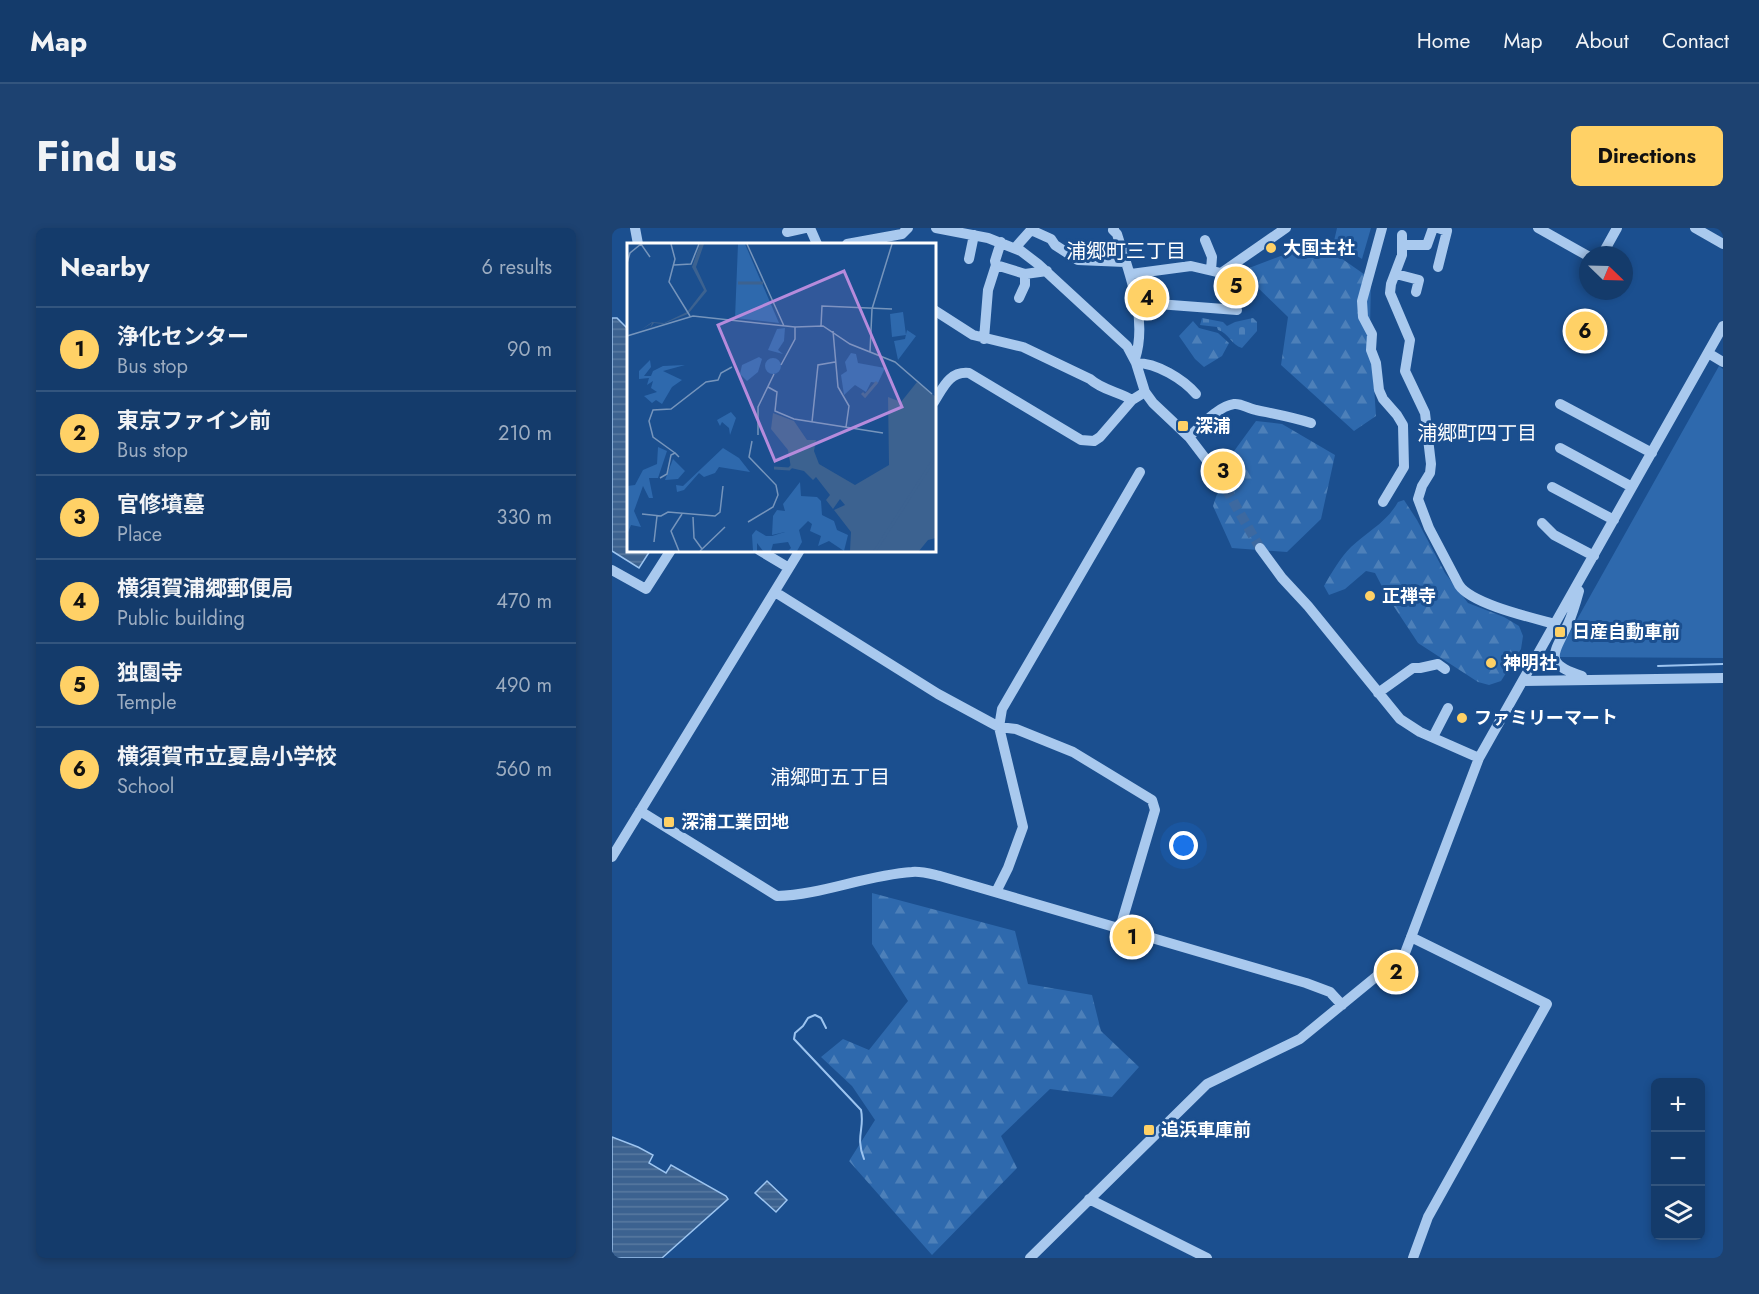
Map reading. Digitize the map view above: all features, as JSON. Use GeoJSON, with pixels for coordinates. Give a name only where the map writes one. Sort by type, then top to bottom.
{"type":"FeatureCollection","features":[{"type":"Feature","properties":{"kind":"street"},"geometry":{"type":"LineString","coordinates":[[635,228],[638,243]]}},
{"type":"Feature","properties":{"kind":"street"},"geometry":{"type":"LineString","coordinates":[[787,232],[805,228]]}},
{"type":"Feature","properties":{"kind":"street"},"geometry":{"type":"LineString","coordinates":[[810,228],[817,243]]}},
{"type":"Feature","properties":{"kind":"street"},"geometry":{"type":"LineString","coordinates":[[936,228],[1001,242],[1016,248],[1047,271],[1127,346],[1136,361],[1144,392],[1189,437],[1218,475]]}},
{"type":"Feature","properties":{"kind":"street"},"geometry":{"type":"LineString","coordinates":[[1114,228],[1131,274],[1137,308],[1140,345],[1136,361]]}},
{"type":"Feature","properties":{"kind":"street"},"geometry":{"type":"LineString","coordinates":[[1131,274],[1191,266],[1221,273],[1286,228]]}},
{"type":"Feature","properties":{"kind":"street"},"geometry":{"type":"LineString","coordinates":[[1382,228],[1362,301],[1363,318],[1372,334],[1371,350],[1376,363],[1379,390],[1402,425],[1404,455],[1404,467],[1383,502]]}},
{"type":"Feature","properties":{"kind":"street"},"geometry":{"type":"LineString","coordinates":[[1438,267],[1447,231],[1435,228],[1427,245],[1402,240],[1396,274],[1390,289],[1410,340],[1405,371],[1425,413],[1431,464],[1430,473],[1422,486],[1418,499],[1429,528],[1465,592],[1504,610],[1555,624]]}},
{"type":"Feature","properties":{"kind":"street"},"geometry":{"type":"LineString","coordinates":[[1538,228],[1579,251]]}},
{"type":"Feature","properties":{"kind":"street"},"geometry":{"type":"LineString","coordinates":[[1607,246],[1617,228]]}},
{"type":"Feature","properties":{"kind":"street"},"geometry":{"type":"LineString","coordinates":[[1695,228],[1723,244]]}},
{"type":"Feature","properties":{"kind":"street"},"geometry":{"type":"LineString","coordinates":[[1016,248],[1030,229],[1051,239],[1055,245],[1078,260],[1125,262]]}},
{"type":"Feature","properties":{"kind":"street"},"geometry":{"type":"LineString","coordinates":[[972,253],[975,235]]}},
{"type":"Feature","properties":{"kind":"street"},"geometry":{"type":"LineString","coordinates":[[854,243],[903,236]]}},
{"type":"Feature","properties":{"kind":"street"},"geometry":{"type":"LineString","coordinates":[[1205,240],[1212,257],[1211,270]]}},
{"type":"Feature","properties":{"kind":"street"},"geometry":{"type":"LineString","coordinates":[[984,339],[988,290],[1001,242]]}},
{"type":"Feature","properties":{"kind":"street"},"geometry":{"type":"LineString","coordinates":[[996,265],[1025,274],[1047,271]]}},
{"type":"Feature","properties":{"kind":"street"},"geometry":{"type":"LineString","coordinates":[[1020,298],[1025,285],[1025,274]]}},
{"type":"Feature","properties":{"kind":"street"},"geometry":{"type":"LineString","coordinates":[[1396,274],[1419,280],[1416,292]]}},
{"type":"Feature","properties":{"kind":"street"},"geometry":{"type":"LineString","coordinates":[[1137,308],[1158,304],[1237,310]]}},
{"type":"Feature","properties":{"kind":"street"},"geometry":{"type":"LineString","coordinates":[[936,311],[973,335],[1023,347],[1090,379],[1096,385],[1121,393],[1132,400]]}},
{"type":"Feature","properties":{"kind":"street"},"geometry":{"type":"LineString","coordinates":[[1030,1258],[1207,1084],[1300,1039],[1405,953],[1479,758],[1723,326]]}},
{"type":"Feature","properties":{"kind":"street"},"geometry":{"type":"LineString","coordinates":[[1708,353],[1723,362]]}},
{"type":"Feature","properties":{"kind":"street"},"geometry":{"type":"LineString","coordinates":[[1136,361],[1172,375],[1188,385],[1196,394]]}},
{"type":"Feature","properties":{"kind":"street"},"geometry":{"type":"LineString","coordinates":[[936,399],[951,377],[962,372],[969,373],[1088,442],[1101,437],[1132,400],[1144,392]]}},
{"type":"Feature","properties":{"kind":"street"},"geometry":{"type":"LineString","coordinates":[[1189,437],[1211,416],[1232,404],[1242,404],[1253,410],[1286,415],[1311,423]]}},
{"type":"Feature","properties":{"kind":"street"},"geometry":{"type":"LineString","coordinates":[[1560,404],[1652,453]]}},
{"type":"Feature","properties":{"kind":"street"},"geometry":{"type":"LineString","coordinates":[[1560,448],[1632,487]]}},
{"type":"Feature","properties":{"kind":"street"},"geometry":{"type":"LineString","coordinates":[[996,892],[1008,868],[1023,827],[999,728],[1002,709],[1140,472]]}},
{"type":"Feature","properties":{"kind":"street"},"geometry":{"type":"LineString","coordinates":[[1552,487],[1614,520]]}},
{"type":"Feature","properties":{"kind":"street"},"geometry":{"type":"LineString","coordinates":[[1542,523],[1554,535],[1594,556]]}},
{"type":"Feature","properties":{"kind":"street"},"geometry":{"type":"LineString","coordinates":[[1260,548],[1282,578],[1308,606],[1400,719],[1479,758]]}},
{"type":"Feature","properties":{"kind":"street"},"geometry":{"type":"LineString","coordinates":[[612,570],[646,590],[670,552]]}},
{"type":"Feature","properties":{"kind":"street"},"geometry":{"type":"LineString","coordinates":[[762,552],[789,568]]}},
{"type":"Feature","properties":{"kind":"street"},"geometry":{"type":"LineString","coordinates":[[612,856],[799,552]]}},
{"type":"Feature","properties":{"kind":"street"},"geometry":{"type":"LineString","coordinates":[[1587,568],[1569,622],[1556,647],[1554,658],[1559,666],[1567,671],[1593,680]]}},
{"type":"Feature","properties":{"kind":"street"},"geometry":{"type":"LineString","coordinates":[[774,592],[938,694],[999,728],[1016,729],[1072,752],[1152,800],[1155,810],[1120,928]]}},
{"type":"Feature","properties":{"kind":"street"},"geometry":{"type":"LineString","coordinates":[[1378,693],[1413,668],[1438,664],[1445,669]]}},
{"type":"Feature","properties":{"kind":"street"},"geometry":{"type":"LineString","coordinates":[[1523,681],[1723,678]]}},
{"type":"Feature","properties":{"kind":"street"},"geometry":{"type":"LineString","coordinates":[[1433,737],[1448,708]]}},
{"type":"Feature","properties":{"kind":"street"},"geometry":{"type":"LineString","coordinates":[[640,811],[777,896],[792,896],[858,880],[914,871],[940,876],[1320,987],[1334,995],[1342,1005]]}},
{"type":"Feature","properties":{"kind":"street"},"geometry":{"type":"LineString","coordinates":[[1411,937],[1547,1004],[1428,1217],[1413,1258]]}},
{"type":"Feature","properties":{"kind":"street"},"geometry":{"type":"LineString","coordinates":[[1089,1199],[1207,1258]]}},
{"type":"Feature","properties":{"kind":"green space"},"geometry":{"type":"Polygon","coordinates":[[[1337,228],[1371,228],[1362,259],[1334,241],[1337,228]]]}},
{"type":"Feature","properties":{"kind":"green space"},"geometry":{"type":"Polygon","coordinates":[[[1318,242],[1371,279],[1370,328],[1376,416],[1354,431],[1281,365],[1288,317],[1251,281],[1249,268],[1318,242]]]}},
{"type":"Feature","properties":{"kind":"green space"},"geometry":{"type":"Polygon","coordinates":[[[1202,318],[1223,322],[1227,326],[1253,318],[1257,322],[1257,331],[1242,348],[1217,327],[1200,325],[1202,318]]]}},
{"type":"Feature","properties":{"kind":"green space"},"geometry":{"type":"Polygon","coordinates":[[[1193,321],[1199,328],[1218,333],[1229,343],[1222,356],[1204,367],[1195,359],[1179,336],[1193,321]]]}},
{"type":"Feature","properties":{"kind":"green space"},"geometry":{"type":"Polygon","coordinates":[[[1719,366],[1723,369],[1723,658],[1556,657],[1719,366]]]}},
{"type":"Feature","properties":{"kind":"green space"},"geometry":{"type":"Polygon","coordinates":[[[1256,421],[1282,424],[1335,455],[1321,519],[1287,552],[1232,548],[1213,506],[1229,458],[1256,421]]]}},
{"type":"Feature","properties":{"kind":"green space"},"geometry":{"type":"Polygon","coordinates":[[[1404,500],[1445,573],[1468,603],[1504,617],[1519,626],[1523,636],[1521,649],[1501,681],[1489,685],[1478,682],[1418,643],[1387,596],[1375,573],[1366,571],[1345,589],[1329,595],[1324,586],[1347,551],[1382,521],[1398,502],[1404,500]]]}},
{"type":"Feature","properties":{"kind":"green space"},"geometry":{"type":"Polygon","coordinates":[[[872,893],[1015,931],[1028,984],[1092,995],[1101,1031],[1139,1067],[1112,1097],[1050,1089],[1001,1136],[1017,1168],[932,1255],[849,1161],[875,1120],[852,1086],[821,1057],[843,1039],[869,1050],[908,1001],[872,944],[872,893]]]}},
{"type":"Feature","properties":{"kind":"shaded area"},"geometry":{"type":"Polygon","coordinates":[[[612,318],[617,318],[627,328],[627,552],[649,552],[639,568],[612,551],[612,318]]]}},
{"type":"Feature","properties":{"kind":"shaded area"},"geometry":{"type":"Polygon","coordinates":[[[612,1137],[653,1155],[649,1163],[666,1173],[671,1165],[728,1199],[662,1258],[612,1258],[612,1137]]]}},
{"type":"Feature","properties":{"kind":"shaded area"},"geometry":{"type":"Polygon","coordinates":[[[767,1181],[787,1200],[776,1212],[755,1193],[767,1181]]]}},
{"type":"Feature","properties":{"kind":"waterway"},"geometry":{"type":"LineString","coordinates":[[1658,666],[1723,664]]}},
{"type":"Feature","properties":{"kind":"waterway"},"geometry":{"type":"LineString","coordinates":[[826,1028],[821,1018],[815,1015],[808,1018],[795,1033],[794,1039],[861,1110],[860,1144],[864,1159]]}},
{"type":"Feature","properties":{"kind":"tunnel"},"geometry":{"type":"LineString","coordinates":[[1218,475],[1260,548]]}},
{"type":"Feature","properties":{"kind":"place","name":"大国主社"},"geometry":{"type":"Point","coordinates":[1271,248]}},
{"type":"Feature","properties":{"kind":"place","name":"独園寺"},"geometry":{"type":"Point","coordinates":[1236,286]}},
{"type":"Feature","properties":{"kind":"place","name":"横須賀浦郷郵便局"},"geometry":{"type":"Point","coordinates":[1147,298]}},
{"type":"Feature","properties":{"kind":"place","name":"横須賀市立夏島小学校"},"geometry":{"type":"Point","coordinates":[1585,331]}},
{"type":"Feature","properties":{"kind":"place","name":"深浦"},"geometry":{"type":"Point","coordinates":[1183,426]}},
{"type":"Feature","properties":{"kind":"place","name":"官修墳墓"},"geometry":{"type":"Point","coordinates":[1223,471]}},
{"type":"Feature","properties":{"kind":"place","name":"正禅寺"},"geometry":{"type":"Point","coordinates":[1370,596]}},
{"type":"Feature","properties":{"kind":"place","name":"日産自動車前"},"geometry":{"type":"Point","coordinates":[1560,632]}},
{"type":"Feature","properties":{"kind":"place","name":"神明社"},"geometry":{"type":"Point","coordinates":[1491,663]}},
{"type":"Feature","properties":{"kind":"place","name":"ファミリーマート"},"geometry":{"type":"Point","coordinates":[1462,718]}},
{"type":"Feature","properties":{"kind":"place","name":"深浦工業団地"},"geometry":{"type":"Point","coordinates":[669,822]}},
{"type":"Feature","properties":{"kind":"place","name":"浄化センター"},"geometry":{"type":"Point","coordinates":[1132,937]}},
{"type":"Feature","properties":{"kind":"place","name":"東京ファイン前"},"geometry":{"type":"Point","coordinates":[1396,972]}},
{"type":"Feature","properties":{"kind":"place","name":"追浜車庫前"},"geometry":{"type":"Point","coordinates":[1149,1130]}},
{"type":"Feature","properties":{"kind":"district","name":"浦郷町三丁目"},"geometry":{"type":"Point","coordinates":[1126,251]}},
{"type":"Feature","properties":{"kind":"district","name":"浦郷町四丁目"},"geometry":{"type":"Point","coordinates":[1477,433]}},
{"type":"Feature","properties":{"kind":"district","name":"浦郷町五丁目"},"geometry":{"type":"Point","coordinates":[830,777]}}]}
